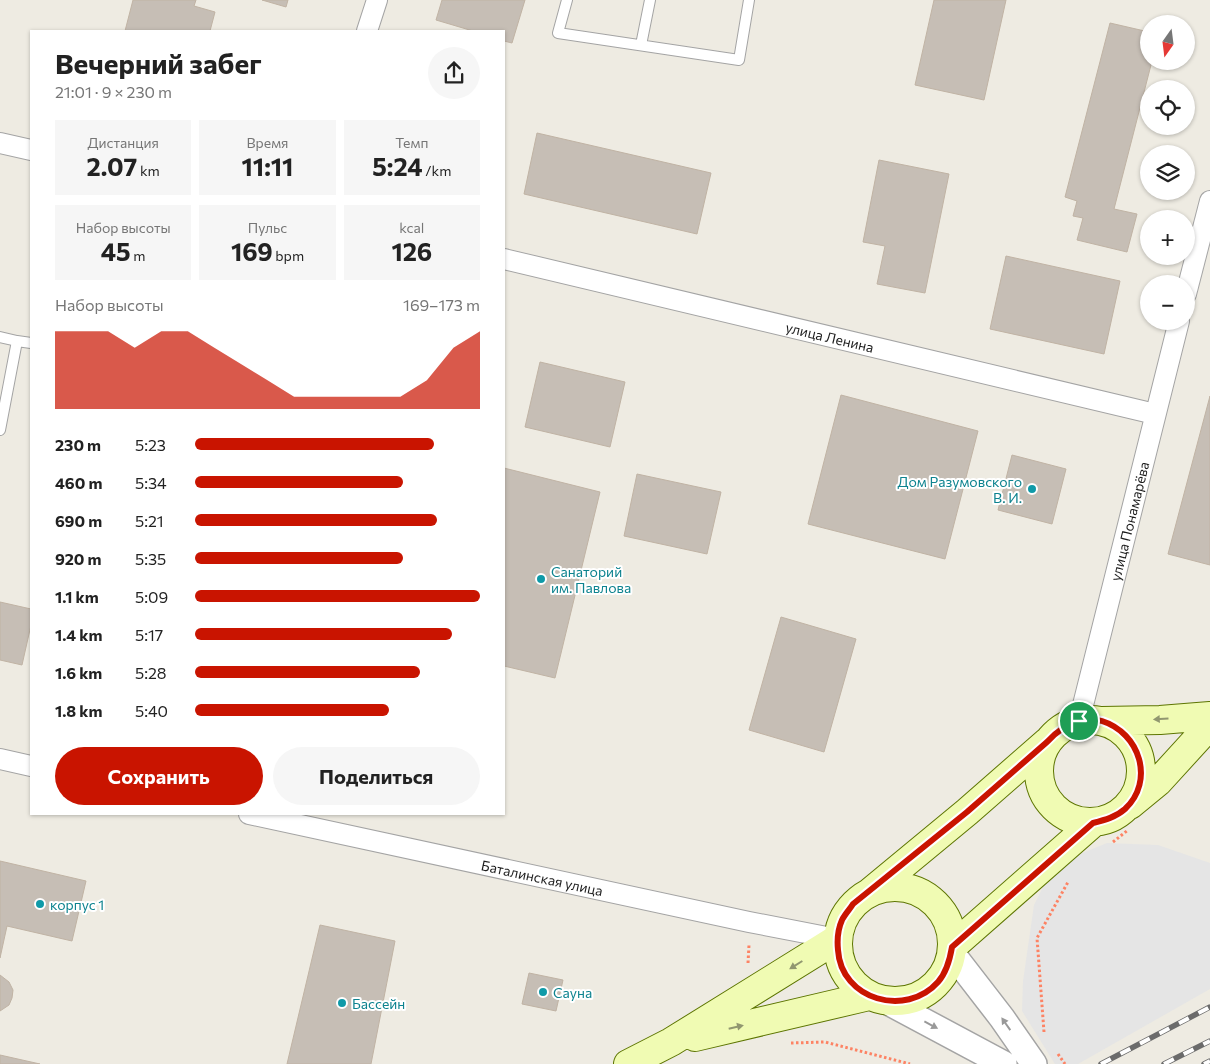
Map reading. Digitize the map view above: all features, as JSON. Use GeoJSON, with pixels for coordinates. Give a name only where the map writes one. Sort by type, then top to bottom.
{"type":"FeatureCollection","features":[{"type":"Feature","properties":{"kind":"main road"},"geometry":{"type":"LineString","coordinates":[[878,999],[855,986],[844,973],[838,956],[837,939],[842,920],[853,904],[967,812],[1056,732],[1067,725],[1079,721],[1160,720],[1210,716]]}},
{"type":"Feature","properties":{"kind":"main road"},"geometry":{"type":"LineString","coordinates":[[1079,721],[1101,721],[1122,731],[1136,748],[1142,769],[1130,817]]}},
{"type":"Feature","properties":{"kind":"main road"},"geometry":{"type":"LineString","coordinates":[[952,950],[1093,823],[1110,818],[1130,817],[1158,782],[1210,725]]}},
{"type":"Feature","properties":{"kind":"main road"},"geometry":{"type":"LineString","coordinates":[[1047,742],[1039,764],[1040,786],[1052,806],[1071,819],[1093,823]]}},
{"type":"Feature","properties":{"kind":"main road"},"geometry":{"type":"LineString","coordinates":[[671,1042],[764,1021],[878,999],[906,1001],[924,994],[939,982],[948,966],[952,950],[950,930],[944,914],[933,901],[918,892],[902,887],[885,888],[869,893]]}},
{"type":"Feature","properties":{"kind":"main road"},"geometry":{"type":"LineString","coordinates":[[628,1064],[671,1042],[837,939]]}},
{"type":"Feature","properties":{"kind":"street"},"geometry":{"type":"LineString","coordinates":[[367,30],[376,0]]}},
{"type":"Feature","properties":{"kind":"street"},"geometry":{"type":"LineString","coordinates":[[0,143],[30,150]]}},
{"type":"Feature","properties":{"kind":"street"},"geometry":{"type":"LineString","coordinates":[[1191,275],[1210,201]]}},
{"type":"Feature","properties":{"kind":"street","name":"улица Ленина"},"geometry":{"type":"LineString","coordinates":[[505,259],[1156,414]]}},
{"type":"Feature","properties":{"kind":"street","name":"улица Понамарёва"},"geometry":{"type":"LineString","coordinates":[[1079,721],[1177,330]]}},
{"type":"Feature","properties":{"kind":"street"},"geometry":{"type":"LineString","coordinates":[[0,759],[30,766]]}},
{"type":"Feature","properties":{"kind":"street","name":"Баталинская улица"},"geometry":{"type":"LineString","coordinates":[[254,815],[740,920],[837,939]]}},
{"type":"Feature","properties":{"kind":"street"},"geometry":{"type":"LineString","coordinates":[[952,950],[1034,1064]]}},
{"type":"Feature","properties":{"kind":"street"},"geometry":{"type":"LineString","coordinates":[[878,999],[1004,1064]]}},
{"type":"Feature","properties":{"kind":"lane"},"geometry":{"type":"LineString","coordinates":[[567,0],[558,33],[739,60],[749,0]]}},
{"type":"Feature","properties":{"kind":"lane"},"geometry":{"type":"LineString","coordinates":[[640,45],[650,0]]}},
{"type":"Feature","properties":{"kind":"lane"},"geometry":{"type":"LineString","coordinates":[[0,337],[30,343]]}},
{"type":"Feature","properties":{"kind":"lane"},"geometry":{"type":"LineString","coordinates":[[0,430],[17,341]]}},
{"type":"Feature","properties":{"kind":"path"},"geometry":{"type":"LineString","coordinates":[[1111,844],[1130,817]]}},
{"type":"Feature","properties":{"kind":"path"},"geometry":{"type":"LineString","coordinates":[[1044,1034],[1037,938],[1068,881]]}},
{"type":"Feature","properties":{"kind":"path"},"geometry":{"type":"LineString","coordinates":[[764,1021],[781,1044],[825,1042],[910,1064]]}},
{"type":"Feature","properties":{"kind":"path"},"geometry":{"type":"LineString","coordinates":[[1055,1049],[1065,1064]]}},
{"type":"Feature","properties":{"kind":"shaded area"},"geometry":{"type":"Polygon","coordinates":[[[1107,843],[1158,845],[1210,863],[1210,989],[1078,1064],[1055,1064],[1022,1011],[1023,981],[1034,905],[1043,887],[1061,869],[1080,854],[1107,843]]]}},
{"type":"Feature","properties":{"kind":"building"},"geometry":{"type":"Polygon","coordinates":[[[133,0],[196,0],[194,6],[215,12],[210,30],[125,30],[133,0]]]}},
{"type":"Feature","properties":{"kind":"building"},"geometry":{"type":"Polygon","coordinates":[[[262,0],[288,0],[286,7],[262,0]]]}},
{"type":"Feature","properties":{"kind":"building"},"geometry":{"type":"Polygon","coordinates":[[[442,0],[525,0],[512,43],[505,41],[505,30],[470,30],[436,20],[442,0]]]}},
{"type":"Feature","properties":{"kind":"building"},"geometry":{"type":"Polygon","coordinates":[[[934,0],[1006,0],[984,100],[915,85],[934,0]]]}},
{"type":"Feature","properties":{"kind":"building"},"geometry":{"type":"Polygon","coordinates":[[[1110,23],[1140,30],[1140,70],[1150,70],[1147,80],[1140,80],[1140,108],[1114,209],[1137,214],[1127,252],[1077,240],[1083,218],[1073,216],[1077,201],[1065,197],[1110,23]]]}},
{"type":"Feature","properties":{"kind":"building"},"geometry":{"type":"Polygon","coordinates":[[[537,133],[711,173],[697,234],[524,194],[537,133]]]}},
{"type":"Feature","properties":{"kind":"building"},"geometry":{"type":"Polygon","coordinates":[[[879,160],[949,174],[925,293],[877,284],[885,246],[863,242],[879,160]]]}},
{"type":"Feature","properties":{"kind":"building"},"geometry":{"type":"Polygon","coordinates":[[[1006,256],[1120,281],[1104,354],[990,329],[1006,256]]]}},
{"type":"Feature","properties":{"kind":"building"},"geometry":{"type":"Polygon","coordinates":[[[540,362],[625,382],[610,447],[525,427],[540,362]]]}},
{"type":"Feature","properties":{"kind":"building"},"geometry":{"type":"Polygon","coordinates":[[[841,395],[978,431],[945,559],[808,524],[841,395]]]}},
{"type":"Feature","properties":{"kind":"building"},"geometry":{"type":"Polygon","coordinates":[[[1210,396],[1210,565],[1168,554],[1210,396]]]}},
{"type":"Feature","properties":{"kind":"building"},"geometry":{"type":"Polygon","coordinates":[[[1012,455],[1066,469],[1052,524],[998,510],[1012,455]]]}},
{"type":"Feature","properties":{"kind":"building","name":"Санаторий им. Павлова"},"geometry":{"type":"Polygon","coordinates":[[[505,468],[600,492],[555,678],[505,666],[505,468]]]}},
{"type":"Feature","properties":{"kind":"building"},"geometry":{"type":"Polygon","coordinates":[[[637,474],[721,492],[707,554],[624,536],[637,474]]]}},
{"type":"Feature","properties":{"kind":"building"},"geometry":{"type":"Polygon","coordinates":[[[0,602],[30,609],[30,629],[22,665],[0,660],[0,602]]]}},
{"type":"Feature","properties":{"kind":"building"},"geometry":{"type":"Polygon","coordinates":[[[781,617],[856,639],[824,752],[749,730],[781,617]]]}},
{"type":"Feature","properties":{"kind":"building","name":"корпус 1"},"geometry":{"type":"Polygon","coordinates":[[[0,861],[86,881],[72,941],[7,926],[0,958],[0,861]]]}},
{"type":"Feature","properties":{"kind":"building","name":"Бассейн"},"geometry":{"type":"Polygon","coordinates":[[[320,925],[395,941],[371,1064],[287,1064],[320,925]]]}},
{"type":"Feature","properties":{"kind":"building","name":"Сауна"},"geometry":{"type":"Polygon","coordinates":[[[529,973],[563,980],[556,1011],[522,1004],[529,973]]]}},
{"type":"Feature","properties":{"kind":"building"},"geometry":{"type":"Polygon","coordinates":[[[0,975],[9,982],[13,990],[9,1005],[0,1011],[0,975]]]}},
{"type":"Feature","properties":{"kind":"building"},"geometry":{"type":"Polygon","coordinates":[[[0,1055],[40,1064],[0,1064],[0,1055]]]}},
{"type":"Feature","properties":{"kind":"railway"},"geometry":{"type":"LineString","coordinates":[[1101,1064],[1210,1007]]}},
{"type":"Feature","properties":{"kind":"railway"},"geometry":{"type":"LineString","coordinates":[[1164,1064],[1210,1041]]}},
{"type":"Feature","properties":{"kind":"railway"},"geometry":{"type":"LineString","coordinates":[[1204,1064],[1210,1061]]}},
{"type":"Feature","properties":{"kind":"place","name":"Дом Разумовского В. И."},"geometry":{"type":"Point","coordinates":[1032,489]}},
{"type":"Feature","properties":{"kind":"place","name":"Санаторий им. Павлова"},"geometry":{"type":"Point","coordinates":[541,579]}},
{"type":"Feature","properties":{"kind":"place","name":"корпус 1"},"geometry":{"type":"Point","coordinates":[40,904]}},
{"type":"Feature","properties":{"kind":"place","name":"Сауна"},"geometry":{"type":"Point","coordinates":[543,992]}},
{"type":"Feature","properties":{"kind":"place","name":"Бассейн"},"geometry":{"type":"Point","coordinates":[342,1003]}},
{"type":"Feature","properties":{"kind":"route"},"geometry":{"type":"LineString","coordinates":[[1079,721],[1101,721],[1122,731],[1136,748],[1142,769],[1138,791],[1125,809],[1110,818],[1093,823],[952,947],[948,966],[939,982],[924,994],[906,1001],[888,1002],[869,996],[855,986],[844,973],[838,956],[837,939],[842,920],[853,904],[967,812],[1056,732],[1067,725],[1079,721]]}}]}
